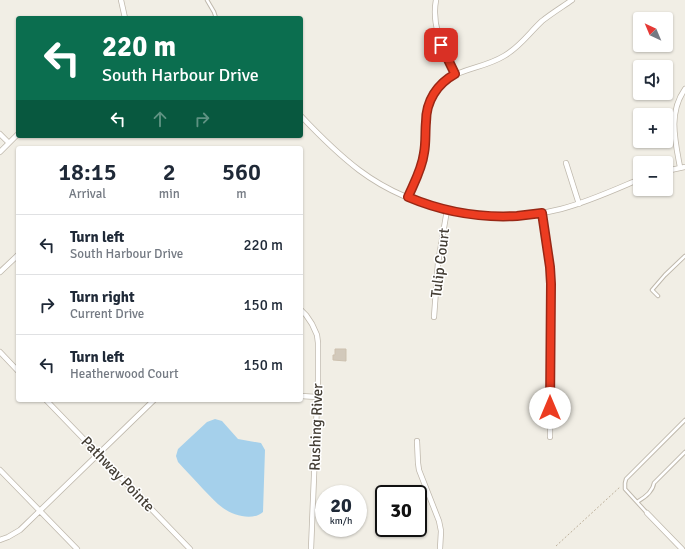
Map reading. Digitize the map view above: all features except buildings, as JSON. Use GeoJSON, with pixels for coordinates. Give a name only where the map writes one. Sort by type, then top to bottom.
{"type":"FeatureCollection","features":[{"type":"Feature","properties":{"kind":"street"},"geometry":{"type":"LineString","coordinates":[[121,0],[125,16]]}},
{"type":"Feature","properties":{"kind":"street"},"geometry":{"type":"LineString","coordinates":[[436,0],[434,13],[435,25],[441,45],[455,74]]}},
{"type":"Feature","properties":{"kind":"street"},"geometry":{"type":"LineString","coordinates":[[408,197],[424,154],[428,104],[442,83],[455,74],[488,64],[505,56],[524,41],[543,21],[572,0]]}},
{"type":"Feature","properties":{"kind":"street"},"geometry":{"type":"LineString","coordinates":[[673,169],[683,167],[675,141],[674,115],[681,94],[685,88]]}},
{"type":"Feature","properties":{"kind":"street"},"geometry":{"type":"LineString","coordinates":[[303,118],[334,150],[380,183],[408,197],[447,210],[468,214],[502,216],[542,213],[579,204],[633,182]]}},
{"type":"Feature","properties":{"kind":"street"},"geometry":{"type":"LineString","coordinates":[[0,134],[9,143]]}},
{"type":"Feature","properties":{"kind":"street"},"geometry":{"type":"LineString","coordinates":[[0,152],[16,136]]}},
{"type":"Feature","properties":{"kind":"street"},"geometry":{"type":"LineString","coordinates":[[566,163],[579,204]]}},
{"type":"Feature","properties":{"kind":"street","name":"Tulip Court"},"geometry":{"type":"LineString","coordinates":[[434,317],[438,263],[447,210]]}},
{"type":"Feature","properties":{"kind":"street"},"geometry":{"type":"LineString","coordinates":[[542,213],[551,278],[550,437]]}},
{"type":"Feature","properties":{"kind":"street"},"geometry":{"type":"LineString","coordinates":[[0,272],[16,257]]}},
{"type":"Feature","properties":{"kind":"street","name":"Rushing River"},"geometry":{"type":"LineString","coordinates":[[303,312],[312,324],[318,343],[311,549]]}},
{"type":"Feature","properties":{"kind":"street"},"geometry":{"type":"LineString","coordinates":[[0,352],[16,369]]}},
{"type":"Feature","properties":{"kind":"street"},"geometry":{"type":"LineString","coordinates":[[303,396],[317,396]]}},
{"type":"Feature","properties":{"kind":"street","name":"Pathway Pointe"},"geometry":{"type":"LineString","coordinates":[[48,402],[190,549]]}},
{"type":"Feature","properties":{"kind":"street"},"geometry":{"type":"LineString","coordinates":[[0,540],[20,530],[152,402]]}},
{"type":"Feature","properties":{"kind":"street"},"geometry":{"type":"LineString","coordinates":[[417,441],[419,470],[441,531],[440,549]]}},
{"type":"Feature","properties":{"kind":"street"},"geometry":{"type":"LineString","coordinates":[[0,470],[77,549]]}},
{"type":"Feature","properties":{"kind":"street"},"geometry":{"type":"LineString","coordinates":[[647,513],[682,549]]}},
{"type":"Feature","properties":{"kind":"lane"},"geometry":{"type":"LineString","coordinates":[[207,0],[215,16]]}},
{"type":"Feature","properties":{"kind":"lane"},"geometry":{"type":"LineString","coordinates":[[658,296],[652,290],[685,256]]}},
{"type":"Feature","properties":{"kind":"lane"},"geometry":{"type":"LineString","coordinates":[[647,513],[625,489],[625,482],[628,476],[685,420]]}},
{"type":"Feature","properties":{"kind":"lane"},"geometry":{"type":"LineString","coordinates":[[637,502],[648,493],[653,487],[654,483],[685,452]]}},
{"type":"Feature","properties":{"kind":"path"},"geometry":{"type":"LineString","coordinates":[[556,546],[625,482]]}},
{"type":"Feature","properties":{"kind":"water"},"geometry":{"type":"Polygon","coordinates":[[[215,419],[222,421],[238,439],[261,443],[265,450],[263,512],[259,515],[249,517],[227,511],[211,497],[178,462],[176,456],[178,449],[207,422],[215,419]]]}},
{"type":"Feature","properties":{"kind":"route"},"geometry":{"type":"LineString","coordinates":[[441,45],[455,74],[442,83],[428,104],[424,154],[408,197],[447,210],[468,214],[517,216],[542,213],[551,284],[550,408]]}}]}
